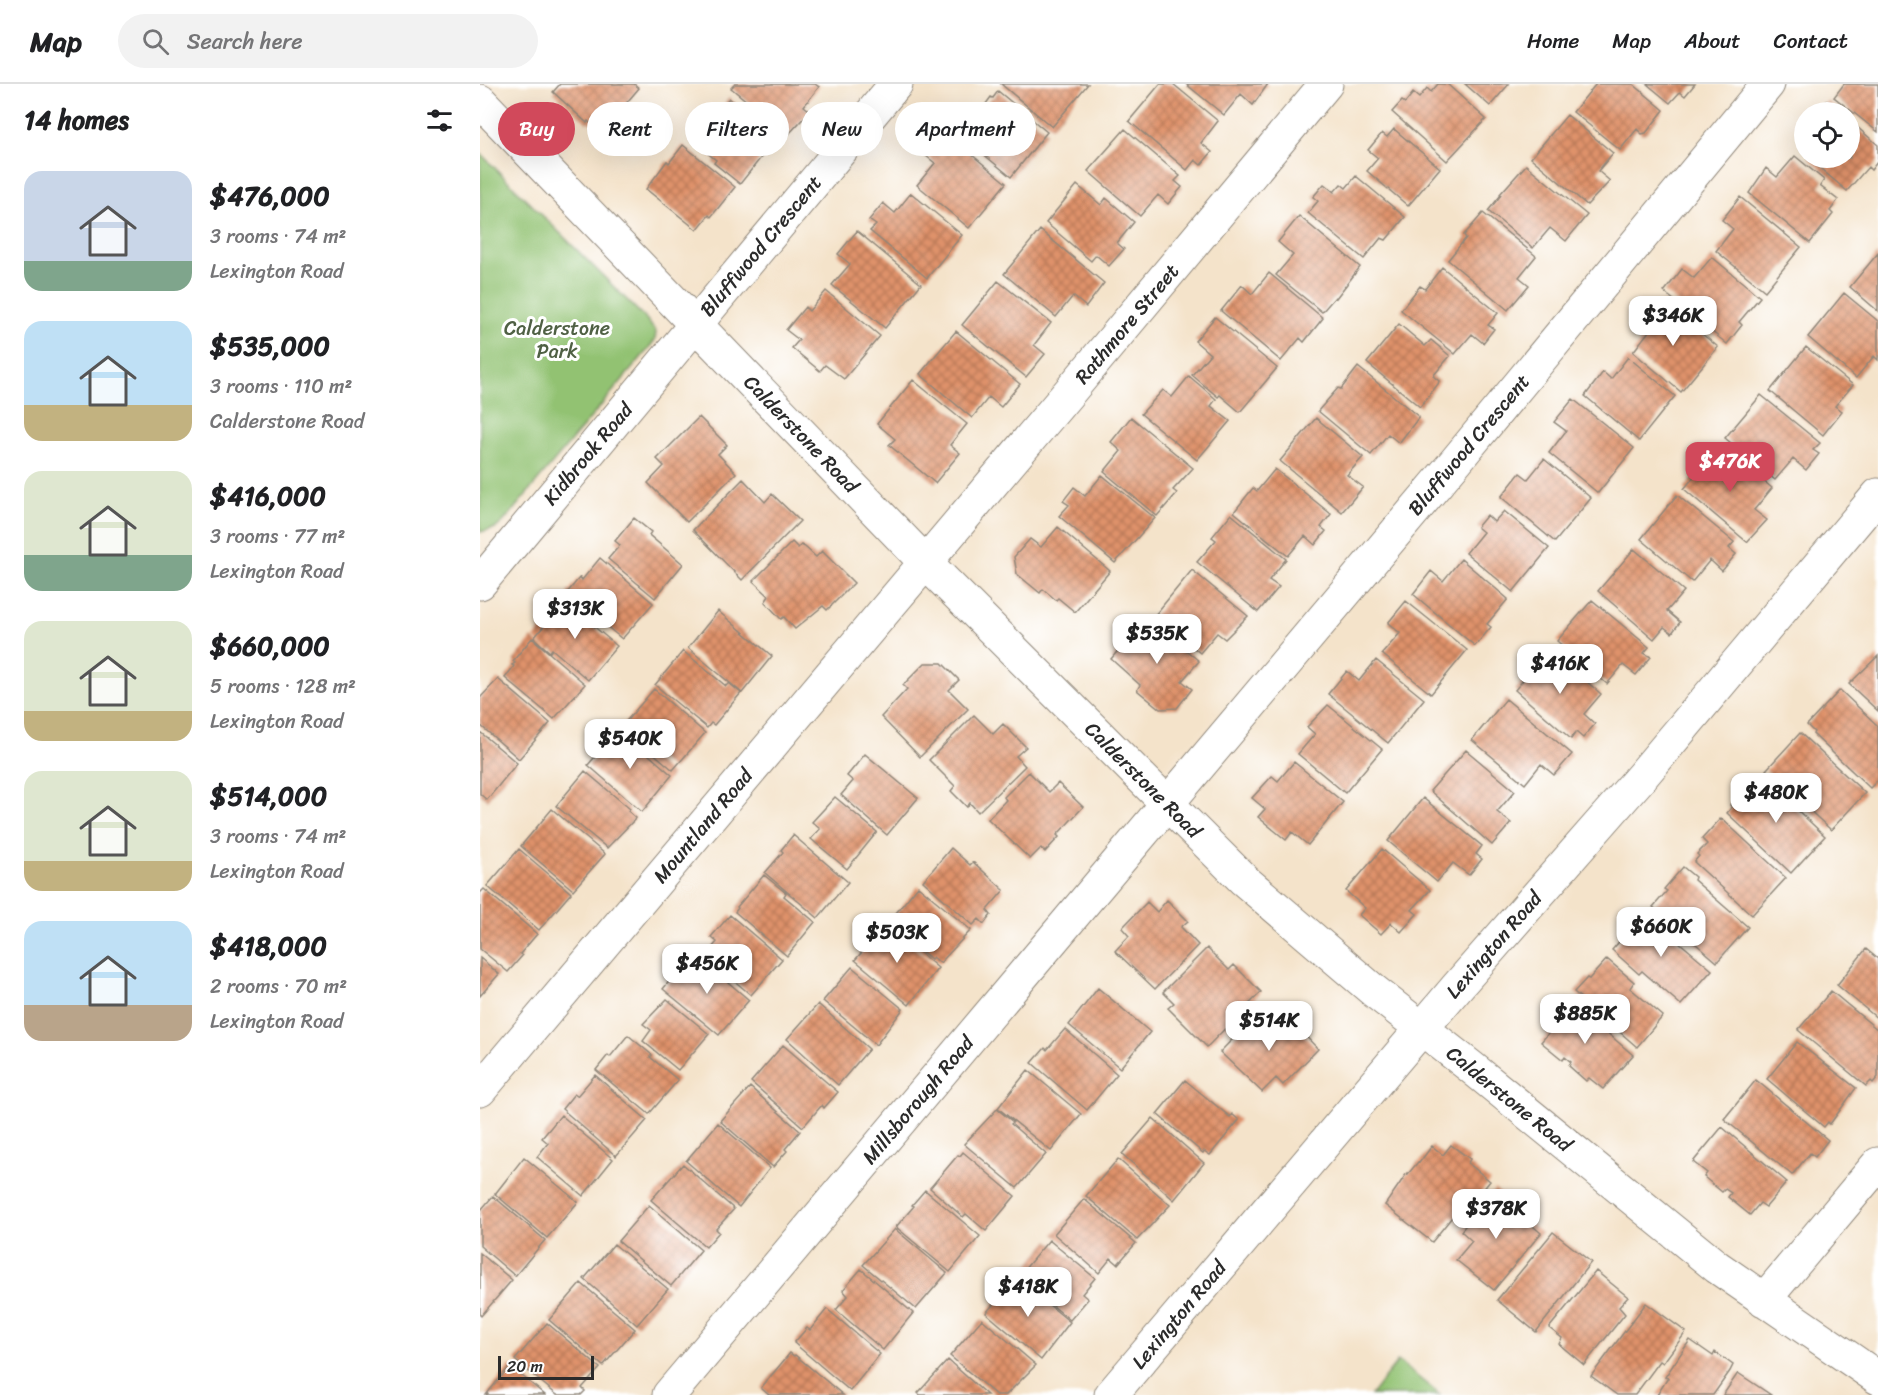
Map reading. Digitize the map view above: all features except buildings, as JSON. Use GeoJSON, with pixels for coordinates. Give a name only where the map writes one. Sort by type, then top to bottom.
{"type":"FeatureCollection","features":[{"type":"Feature","properties":{"kind":"street","name":"Bluffwood Crescent"},"geometry":{"type":"LineString","coordinates":[[695,325],[896,84]]}},
{"type":"Feature","properties":{"kind":"street","name":"Rathmore Street"},"geometry":{"type":"LineString","coordinates":[[926,562],[1326,84]]}},
{"type":"Feature","properties":{"kind":"street","name":"Bluffwood Crescent"},"geometry":{"type":"LineString","coordinates":[[1167,804],[1456,461],[1768,84]]}},
{"type":"Feature","properties":{"kind":"street","name":"Calderstone Road"},"geometry":{"type":"LineString","coordinates":[[480,101],[926,562],[1167,804],[1278,910],[1374,991],[1717,1267],[1878,1378]]}},
{"type":"Feature","properties":{"kind":"street","name":"Kidbrook Road"},"geometry":{"type":"LineString","coordinates":[[480,581],[695,325]]}},
{"type":"Feature","properties":{"kind":"street","name":"Lexington Road"},"geometry":{"type":"LineString","coordinates":[[1111,1395],[1422,1029],[1642,776],[1878,495]]}},
{"type":"Feature","properties":{"kind":"street","name":"Mountland Road"},"geometry":{"type":"LineString","coordinates":[[480,1090],[926,562]]}},
{"type":"Feature","properties":{"kind":"street","name":"Millsborough Road"},"geometry":{"type":"LineString","coordinates":[[669,1395],[1167,804]]}},
{"type":"Feature","properties":{"kind":"street"},"geometry":{"type":"LineString","coordinates":[[1764,1300],[1878,1164]]}},
{"type":"Feature","properties":{"kind":"green space","name":"Calderstone Park"},"geometry":{"type":"Polygon","coordinates":[[[480,153],[647,320],[656,332],[655,340],[645,353],[504,521],[496,528],[480,532],[480,153]]]}},
{"type":"Feature","properties":{"kind":"green space"},"geometry":{"type":"Polygon","coordinates":[[[1398,1361],[1440,1395],[1371,1395],[1398,1361]]]}}]}
